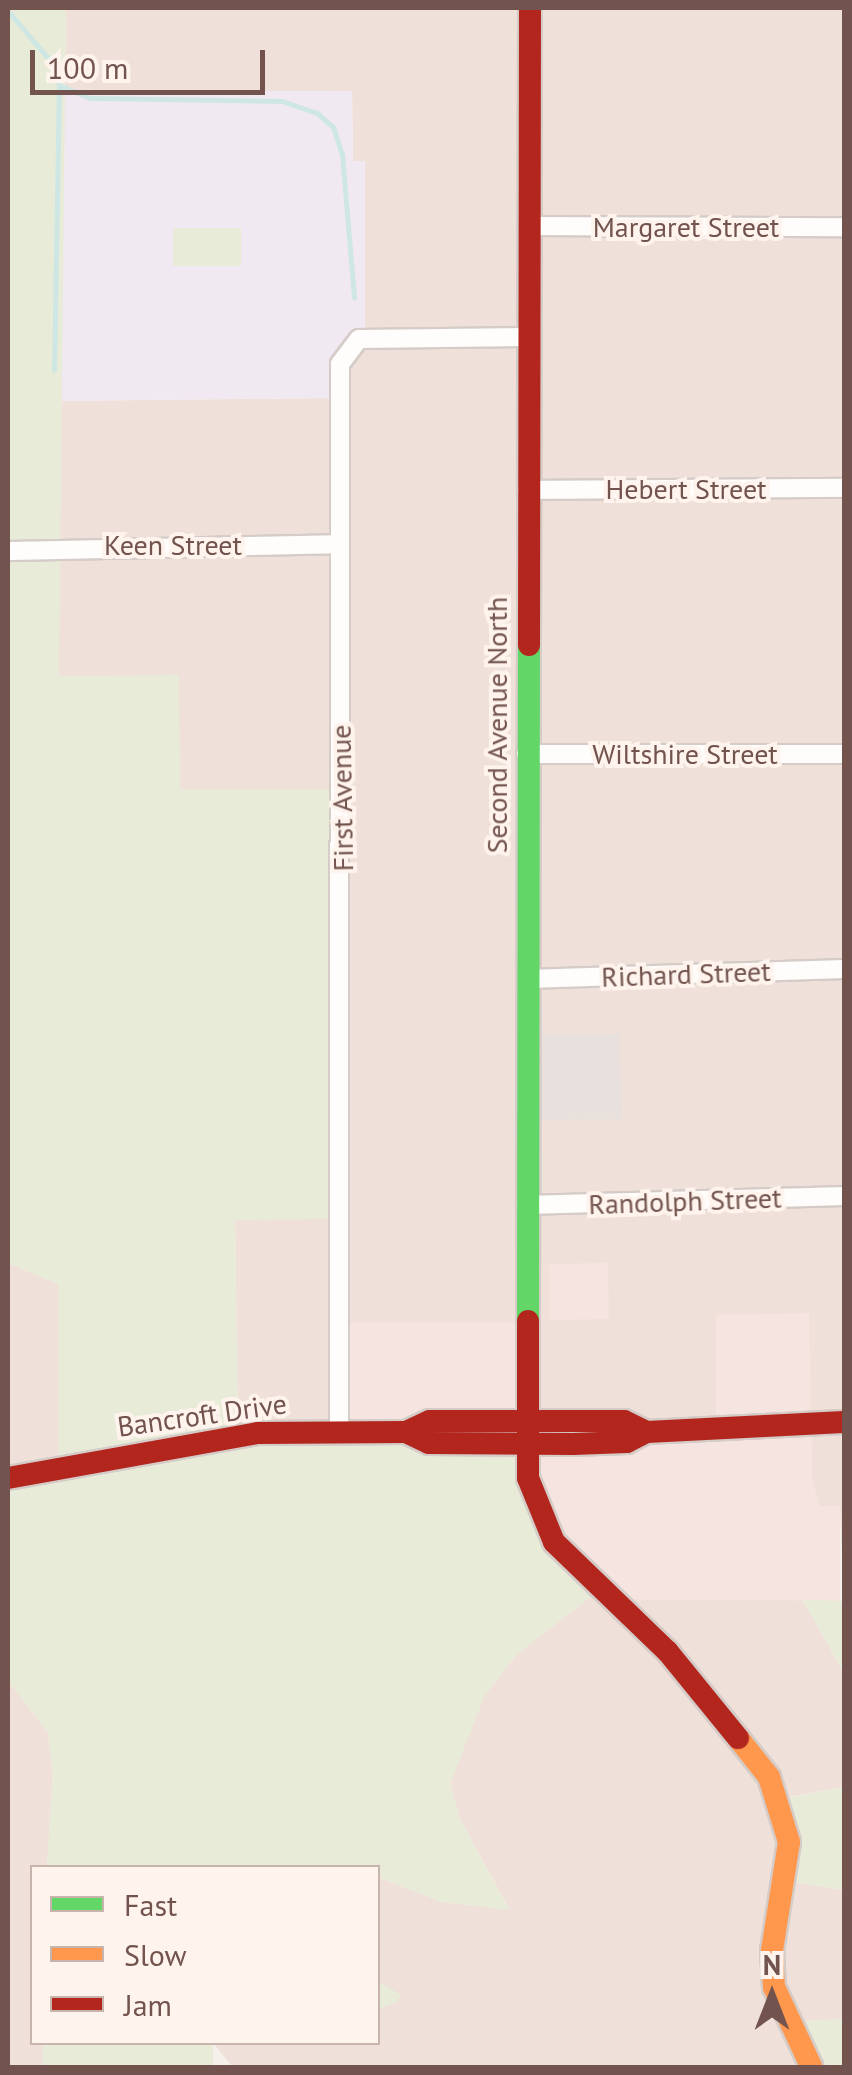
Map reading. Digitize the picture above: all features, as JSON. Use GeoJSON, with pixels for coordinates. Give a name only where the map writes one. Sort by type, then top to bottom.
{"type":"FeatureCollection","features":[{"type":"Feature","properties":{"kind":"main road","name":"Second Avenue North"},"geometry":{"type":"LineString","coordinates":[[530,8],[526,338],[528,1478],[545,1530],[697,1684],[750,1750],[779,1799],[788,1856],[772,1950],[774,1981],[812,2068]]}},
{"type":"Feature","properties":{"kind":"main road","name":"Bancroft Drive"},"geometry":{"type":"LineString","coordinates":[[8,1478],[218,1438],[406,1432],[429,1443],[528,1432],[627,1442],[647,1432],[844,1422]]}},
{"type":"Feature","properties":{"kind":"street","name":"Margaret Street"},"geometry":{"type":"LineString","coordinates":[[528,226],[844,227]]}},
{"type":"Feature","properties":{"kind":"street","name":"First Avenue"},"geometry":{"type":"LineString","coordinates":[[339,1433],[338,388],[346,350],[370,338],[526,338]]}},
{"type":"Feature","properties":{"kind":"street","name":"Hebert Street"},"geometry":{"type":"LineString","coordinates":[[527,490],[844,488]]}},
{"type":"Feature","properties":{"kind":"street","name":"Keen Street"},"geometry":{"type":"LineString","coordinates":[[8,551],[338,544]]}},
{"type":"Feature","properties":{"kind":"street","name":"Wiltshire Street"},"geometry":{"type":"LineString","coordinates":[[526,754],[844,754]]}},
{"type":"Feature","properties":{"kind":"street","name":"Richard Street"},"geometry":{"type":"LineString","coordinates":[[527,979],[844,969]]}},
{"type":"Feature","properties":{"kind":"street","name":"Randolph Street"},"geometry":{"type":"LineString","coordinates":[[526,1205],[844,1196]]}},
{"type":"Feature","properties":{"kind":"shaded area"},"geometry":{"type":"Polygon","coordinates":[[[66,8],[844,8],[844,1601],[840,1507],[819,1506],[812,1480],[808,1313],[717,1426],[238,1434],[235,1219],[338,1219],[340,789],[180,789],[59,677],[57,401],[336,398],[364,161],[353,162],[352,92],[65,90],[66,8]]]}},
{"type":"Feature","properties":{"kind":"shaded area"},"geometry":{"type":"Polygon","coordinates":[[[65,90],[352,91],[353,161],[365,161],[365,337],[358,337],[337,398],[57,401],[65,90]]]}},
{"type":"Feature","properties":{"kind":"shaded area"},"geometry":{"type":"Polygon","coordinates":[[[620,1034],[621,1119],[530,1121],[529,1036],[620,1034]]]}},
{"type":"Feature","properties":{"kind":"shaded area"},"geometry":{"type":"Polygon","coordinates":[[[8,1263],[58,1284],[58,1466],[8,1476],[8,1263]]]}},
{"type":"Feature","properties":{"kind":"shaded area"},"geometry":{"type":"Polygon","coordinates":[[[608,1263],[609,1319],[550,1320],[549,1264],[608,1263]]]}},
{"type":"Feature","properties":{"kind":"shaded area"},"geometry":{"type":"Polygon","coordinates":[[[809,1313],[812,1479],[819,1506],[840,1506],[840,1601],[611,1599],[569,1562],[527,1444],[716,1426],[716,1315],[809,1313]]]}},
{"type":"Feature","properties":{"kind":"shaded area"},"geometry":{"type":"Polygon","coordinates":[[[340,1323],[526,1323],[526,1432],[340,1432],[340,1323]]]}},
{"type":"Feature","properties":{"kind":"shaded area"},"geometry":{"type":"Polygon","coordinates":[[[599,1590],[611,1599],[803,1600],[844,1673],[844,1787],[779,1799],[783,1880],[844,1890],[844,2019],[787,2022],[811,2067],[232,2066],[215,2045],[380,2045],[380,1878],[442,1902],[509,1909],[460,1819],[450,1784],[460,1747],[485,1695],[517,1654],[599,1590]]]}},
{"type":"Feature","properties":{"kind":"shaded area"},"geometry":{"type":"Polygon","coordinates":[[[8,1681],[48,1732],[53,1773],[47,1865],[30,1865],[30,2045],[43,2045],[46,2067],[8,2067],[8,1681]]]}},
{"type":"Feature","properties":{"kind":"green space"},"geometry":{"type":"Polygon","coordinates":[[[8,8],[66,8],[59,676],[179,675],[180,789],[341,789],[339,1219],[235,1220],[238,1433],[527,1444],[527,1478],[599,1590],[517,1654],[485,1695],[450,1784],[460,1819],[509,1910],[442,1902],[380,1878],[380,1865],[47,1865],[53,1773],[48,1732],[8,1681],[8,1477],[58,1466],[58,1284],[8,1263],[8,8]]]}},
{"type":"Feature","properties":{"kind":"green space"},"geometry":{"type":"Polygon","coordinates":[[[173,228],[241,228],[241,266],[173,266],[173,228]]]}},
{"type":"Feature","properties":{"kind":"green space"},"geometry":{"type":"Polygon","coordinates":[[[803,1600],[844,1601],[844,1673],[803,1600]]]}},
{"type":"Feature","properties":{"kind":"green space"},"geometry":{"type":"Polygon","coordinates":[[[844,1787],[844,1890],[783,1880],[778,1800],[844,1787]]]}},
{"type":"Feature","properties":{"kind":"green space"},"geometry":{"type":"Polygon","coordinates":[[[380,1982],[401,1995],[397,2002],[380,2008],[380,1982]]]}},
{"type":"Feature","properties":{"kind":"green space"},"geometry":{"type":"Polygon","coordinates":[[[844,2019],[844,2067],[811,2067],[786,2022],[844,2019]]]}},
{"type":"Feature","properties":{"kind":"green space"},"geometry":{"type":"Polygon","coordinates":[[[43,2045],[213,2045],[213,2067],[43,2067],[43,2045]]]}},
{"type":"Feature","properties":{"kind":"waterway"},"geometry":{"type":"LineString","coordinates":[[8,11],[54,65],[59,85],[54,370]]}},
{"type":"Feature","properties":{"kind":"waterway"},"geometry":{"type":"LineString","coordinates":[[59,85],[90,98],[282,101],[317,113],[333,127],[342,154],[354,298]]}},
{"type":"Feature","properties":{"kind":"traffic: fast"},"geometry":{"type":"LineString","coordinates":[[528,1321],[529,645]]}},
{"type":"Feature","properties":{"kind":"traffic: slow"},"geometry":{"type":"LineString","coordinates":[[738,1738],[769,1777],[789,1842],[772,1950],[774,1987],[812,2068]]}},
{"type":"Feature","properties":{"kind":"traffic: jam"},"geometry":{"type":"LineString","coordinates":[[529,645],[530,8]]}},
{"type":"Feature","properties":{"kind":"traffic: jam"},"geometry":{"type":"LineString","coordinates":[[528,1321],[528,1478],[554,1542],[668,1652],[738,1738]]}},
{"type":"Feature","properties":{"kind":"traffic: jam"},"geometry":{"type":"LineString","coordinates":[[8,1478],[258,1433],[406,1432],[430,1421],[624,1421],[647,1432]]}},
{"type":"Feature","properties":{"kind":"traffic: jam"},"geometry":{"type":"LineString","coordinates":[[406,1432],[429,1443],[573,1444],[627,1442],[647,1432],[844,1422]]}}]}
